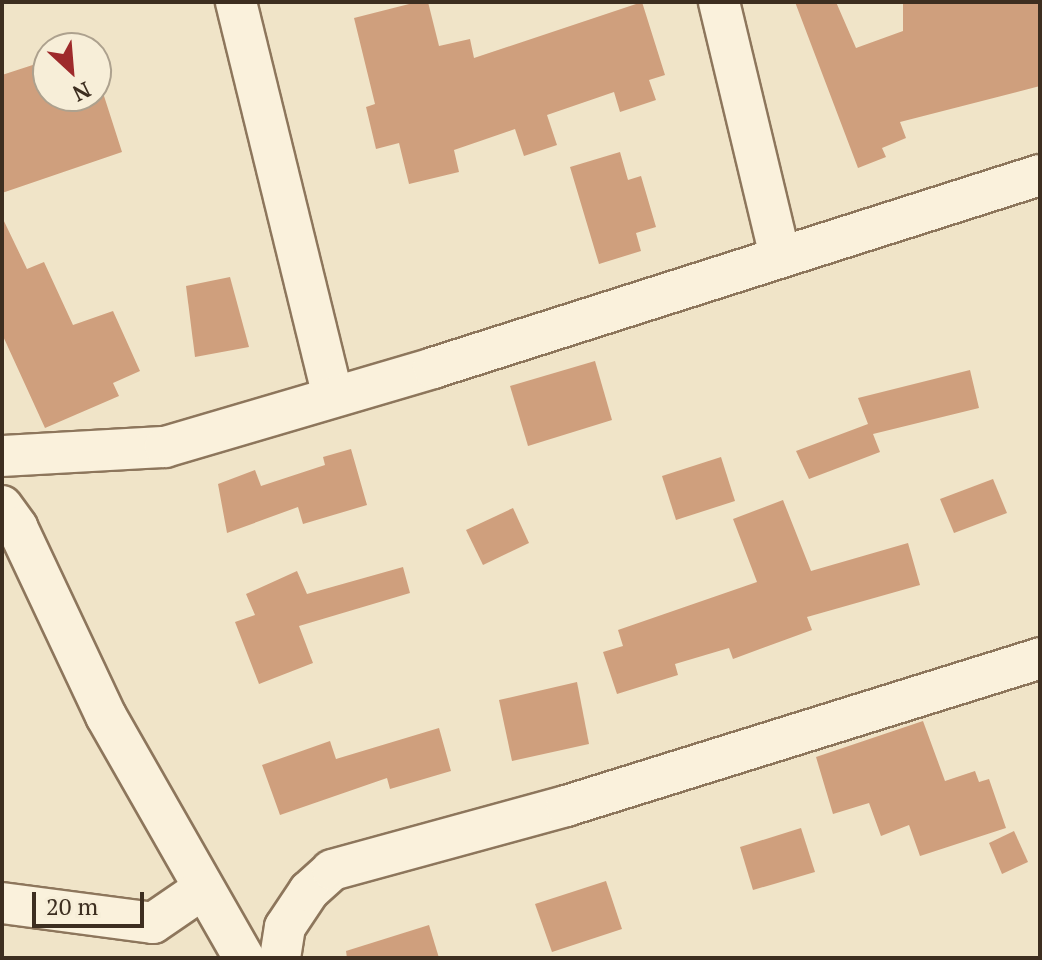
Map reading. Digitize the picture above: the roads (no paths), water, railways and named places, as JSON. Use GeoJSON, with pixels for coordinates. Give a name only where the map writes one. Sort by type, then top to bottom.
{"type":"FeatureCollection","features":[{"type":"Feature","properties":{"kind":"street"},"geometry":{"type":"LineString","coordinates":[[236,2],[333,396]]}},
{"type":"Feature","properties":{"kind":"street"},"geometry":{"type":"LineString","coordinates":[[719,2],[780,256]]}},
{"type":"Feature","properties":{"kind":"street"},"geometry":{"type":"LineString","coordinates":[[2,456],[165,447],[1040,175]]}},
{"type":"Feature","properties":{"kind":"street"},"geometry":{"type":"LineString","coordinates":[[2,506],[23,540],[106,716],[201,890],[244,958]]}},
{"type":"Feature","properties":{"kind":"street"},"geometry":{"type":"LineString","coordinates":[[280,958],[285,927],[309,891],[332,870],[566,806],[1040,658]]}},
{"type":"Feature","properties":{"kind":"street"},"geometry":{"type":"LineString","coordinates":[[2,903],[153,923],[201,890]]}}]}
